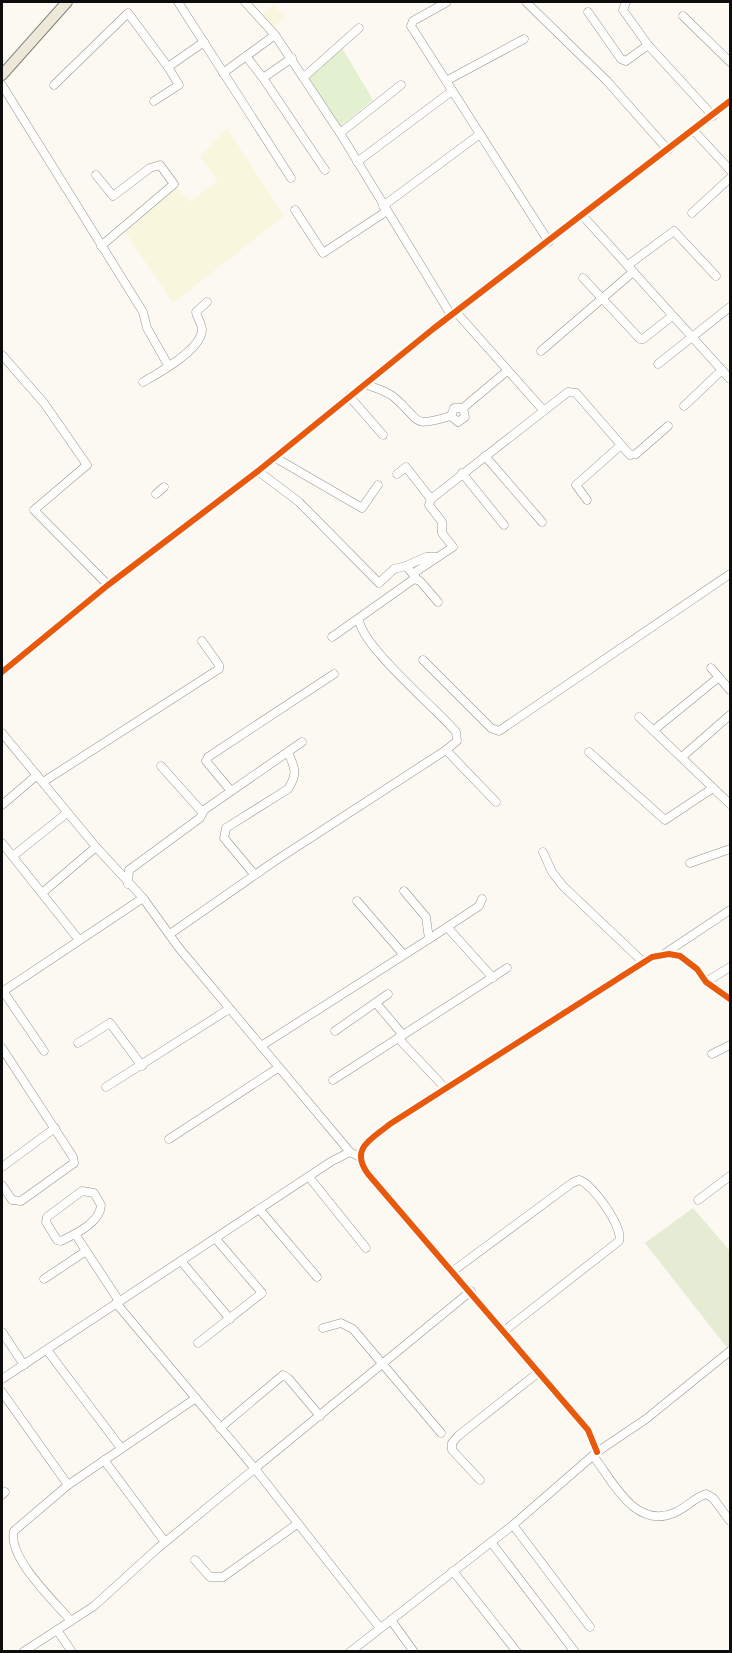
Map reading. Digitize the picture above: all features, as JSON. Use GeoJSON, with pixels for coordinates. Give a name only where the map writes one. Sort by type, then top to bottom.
{"type":"FeatureCollection","features":[{"type":"Feature","properties":{"kind":"main road"},"geometry":{"type":"LineString","coordinates":[[2,75],[67,2]]}},
{"type":"Feature","properties":{"kind":"street"},"geometry":{"type":"LineString","coordinates":[[178,2],[291,178]]}},
{"type":"Feature","properties":{"kind":"street"},"geometry":{"type":"LineString","coordinates":[[244,2],[275,35],[292,58],[385,209],[454,313],[544,411]]}},
{"type":"Feature","properties":{"kind":"street"},"geometry":{"type":"LineString","coordinates":[[447,2],[411,23],[549,242]]}},
{"type":"Feature","properties":{"kind":"street"},"geometry":{"type":"LineString","coordinates":[[526,2],[607,81],[668,150]]}},
{"type":"Feature","properties":{"kind":"street"},"geometry":{"type":"LineString","coordinates":[[626,2],[623,10],[648,45],[713,116]]}},
{"type":"Feature","properties":{"kind":"street"},"geometry":{"type":"LineString","coordinates":[[588,12],[621,59],[626,60],[648,45]]}},
{"type":"Feature","properties":{"kind":"street"},"geometry":{"type":"LineString","coordinates":[[54,85],[128,14],[179,85],[154,101]]}},
{"type":"Feature","properties":{"kind":"street"},"geometry":{"type":"LineString","coordinates":[[683,16],[730,62]]}},
{"type":"Feature","properties":{"kind":"street"},"geometry":{"type":"LineString","coordinates":[[304,77],[359,28]]}},
{"type":"Feature","properties":{"kind":"street"},"geometry":{"type":"LineString","coordinates":[[223,73],[275,35]]}},
{"type":"Feature","properties":{"kind":"street"},"geometry":{"type":"LineString","coordinates":[[446,81],[524,39]]}},
{"type":"Feature","properties":{"kind":"street"},"geometry":{"type":"LineString","coordinates":[[168,67],[204,42]]}},
{"type":"Feature","properties":{"kind":"street"},"geometry":{"type":"LineString","coordinates":[[246,56],[325,170]]}},
{"type":"Feature","properties":{"kind":"street"},"geometry":{"type":"LineString","coordinates":[[263,78],[292,58]]}},
{"type":"Feature","properties":{"kind":"street"},"geometry":{"type":"LineString","coordinates":[[2,85],[143,312],[147,328],[168,365]]}},
{"type":"Feature","properties":{"kind":"street"},"geometry":{"type":"LineString","coordinates":[[340,133],[401,85]]}},
{"type":"Feature","properties":{"kind":"street"},"geometry":{"type":"LineString","coordinates":[[357,162],[452,91]]}},
{"type":"Feature","properties":{"kind":"street"},"geometry":{"type":"LineString","coordinates":[[2,672],[108,585],[258,471],[454,313],[694,131],[730,101]]}},
{"type":"Feature","properties":{"kind":"street"},"geometry":{"type":"LineString","coordinates":[[694,131],[730,170]]}},
{"type":"Feature","properties":{"kind":"street"},"geometry":{"type":"LineString","coordinates":[[295,210],[323,253],[385,209],[480,134]]}},
{"type":"Feature","properties":{"kind":"street"},"geometry":{"type":"LineString","coordinates":[[96,175],[113,196],[150,168],[160,165],[174,184],[101,246]]}},
{"type":"Feature","properties":{"kind":"street"},"geometry":{"type":"LineString","coordinates":[[692,213],[730,178]]}},
{"type":"Feature","properties":{"kind":"street"},"geometry":{"type":"LineString","coordinates":[[582,215],[730,379]]}},
{"type":"Feature","properties":{"kind":"street"},"geometry":{"type":"LineString","coordinates":[[541,351],[601,298],[630,268],[674,231],[716,276]]}},
{"type":"Feature","properties":{"kind":"street"},"geometry":{"type":"LineString","coordinates":[[583,278],[641,339],[672,316]]}},
{"type":"Feature","properties":{"kind":"street"},"geometry":{"type":"LineString","coordinates":[[143,382],[184,356],[200,336],[202,327],[196,312],[207,302]]}},
{"type":"Feature","properties":{"kind":"street"},"geometry":{"type":"LineString","coordinates":[[658,364],[730,307]]}},
{"type":"Feature","properties":{"kind":"street"},"geometry":{"type":"LineString","coordinates":[[2,355],[44,403],[87,465],[34,510],[108,585]]}},
{"type":"Feature","properties":{"kind":"street"},"geometry":{"type":"LineString","coordinates":[[684,406],[722,370]]}},
{"type":"Feature","properties":{"kind":"street"},"geometry":{"type":"LineString","coordinates":[[365,384],[394,397],[413,419],[428,423],[451,416],[458,422],[465,417],[463,408],[507,371]]}},
{"type":"Feature","properties":{"kind":"street"},"geometry":{"type":"LineString","coordinates":[[332,637],[453,547],[442,533],[442,522],[429,505],[431,499],[568,392],[574,392],[630,455],[636,454],[668,426]]}},
{"type":"Feature","properties":{"kind":"street"},"geometry":{"type":"LineString","coordinates":[[350,396],[383,435]]}},
{"type":"Feature","properties":{"kind":"street"},"geometry":{"type":"LineString","coordinates":[[587,500],[576,485],[620,446]]}},
{"type":"Feature","properties":{"kind":"street"},"geometry":{"type":"LineString","coordinates":[[484,456],[542,522]]}},
{"type":"Feature","properties":{"kind":"street"},"geometry":{"type":"LineString","coordinates":[[274,458],[362,508],[378,485]]}},
{"type":"Feature","properties":{"kind":"street"},"geometry":{"type":"LineString","coordinates":[[397,474],[406,467],[431,499]]}},
{"type":"Feature","properties":{"kind":"street"},"geometry":{"type":"LineString","coordinates":[[258,471],[299,502],[379,583],[394,569],[426,557],[438,557]]}},
{"type":"Feature","properties":{"kind":"street"},"geometry":{"type":"LineString","coordinates":[[462,473],[504,525]]}},
{"type":"Feature","properties":{"kind":"street"},"geometry":{"type":"LineString","coordinates":[[156,494],[164,487]]}},
{"type":"Feature","properties":{"kind":"street"},"geometry":{"type":"LineString","coordinates":[[406,566],[438,602]]}},
{"type":"Feature","properties":{"kind":"street"},"geometry":{"type":"LineString","coordinates":[[423,660],[491,728],[499,731],[730,574]]}},
{"type":"Feature","properties":{"kind":"street"},"geometry":{"type":"LineString","coordinates":[[170,934],[254,874],[457,741],[456,732],[393,668],[362,629],[359,619]]}},
{"type":"Feature","properties":{"kind":"street"},"geometry":{"type":"LineString","coordinates":[[2,805],[40,778],[219,669],[219,665],[202,641]]}},
{"type":"Feature","properties":{"kind":"street"},"geometry":{"type":"LineString","coordinates":[[711,668],[730,690]]}},
{"type":"Feature","properties":{"kind":"street"},"geometry":{"type":"LineString","coordinates":[[231,791],[206,761],[208,757],[333,674]]}},
{"type":"Feature","properties":{"kind":"street"},"geometry":{"type":"LineString","coordinates":[[654,730],[719,677]]}},
{"type":"Feature","properties":{"kind":"street"},"geometry":{"type":"LineString","coordinates":[[682,757],[730,715]]}},
{"type":"Feature","properties":{"kind":"street"},"geometry":{"type":"LineString","coordinates":[[639,717],[730,804]]}},
{"type":"Feature","properties":{"kind":"street"},"geometry":{"type":"LineString","coordinates":[[2,733],[96,848],[143,898],[178,948],[278,1068],[350,1152],[360,1157],[368,1174],[471,1291],[592,1436],[596,1454],[630,1504],[643,1515],[666,1516],[706,1494],[713,1498],[730,1521]]}},
{"type":"Feature","properties":{"kind":"street"},"geometry":{"type":"LineString","coordinates":[[128,884],[129,870],[200,818],[202,812],[302,742]]}},
{"type":"Feature","properties":{"kind":"street"},"geometry":{"type":"LineString","coordinates":[[446,750],[496,802]]}},
{"type":"Feature","properties":{"kind":"street"},"geometry":{"type":"LineString","coordinates":[[254,874],[224,838],[226,828],[288,789],[295,779],[296,770],[288,752]]}},
{"type":"Feature","properties":{"kind":"street"},"geometry":{"type":"LineString","coordinates":[[589,752],[665,820],[713,788]]}},
{"type":"Feature","properties":{"kind":"street"},"geometry":{"type":"LineString","coordinates":[[160,766],[202,812]]}},
{"type":"Feature","properties":{"kind":"street"},"geometry":{"type":"LineString","coordinates":[[13,856],[67,813]]}},
{"type":"Feature","properties":{"kind":"street"},"geometry":{"type":"LineString","coordinates":[[2,843],[80,940]]}},
{"type":"Feature","properties":{"kind":"street"},"geometry":{"type":"LineString","coordinates":[[42,893],[96,848]]}},
{"type":"Feature","properties":{"kind":"street"},"geometry":{"type":"LineString","coordinates":[[690,863],[730,849]]}},
{"type":"Feature","properties":{"kind":"street"},"geometry":{"type":"LineString","coordinates":[[543,852],[552,872],[563,886],[642,962]]}},
{"type":"Feature","properties":{"kind":"street"},"geometry":{"type":"LineString","coordinates":[[404,891],[426,917],[429,939]]}},
{"type":"Feature","properties":{"kind":"street"},"geometry":{"type":"LineString","coordinates":[[44,1051],[2,991],[143,898]]}},
{"type":"Feature","properties":{"kind":"street"},"geometry":{"type":"LineString","coordinates":[[261,1046],[403,954],[448,928],[479,906],[482,899]]}},
{"type":"Feature","properties":{"kind":"street"},"geometry":{"type":"LineString","coordinates":[[357,901],[403,954]]}},
{"type":"Feature","properties":{"kind":"street"},"geometry":{"type":"LineString","coordinates":[[660,957],[730,910]]}},
{"type":"Feature","properties":{"kind":"street"},"geometry":{"type":"LineString","coordinates":[[448,928],[493,978]]}},
{"type":"Feature","properties":{"kind":"street"},"geometry":{"type":"LineString","coordinates":[[360,1157],[366,1144],[390,1124],[652,957],[669,954],[689,961],[706,982],[730,999]]}},
{"type":"Feature","properties":{"kind":"street"},"geometry":{"type":"LineString","coordinates":[[706,982],[730,967]]}},
{"type":"Feature","properties":{"kind":"street"},"geometry":{"type":"LineString","coordinates":[[333,1080],[507,968]]}},
{"type":"Feature","properties":{"kind":"street"},"geometry":{"type":"LineString","coordinates":[[335,1031],[388,994]]}},
{"type":"Feature","properties":{"kind":"street"},"geometry":{"type":"LineString","coordinates":[[376,1003],[400,1037],[446,1089]]}},
{"type":"Feature","properties":{"kind":"street"},"geometry":{"type":"LineString","coordinates":[[106,1087],[229,1009]]}},
{"type":"Feature","properties":{"kind":"street"},"geometry":{"type":"LineString","coordinates":[[78,1042],[110,1023],[142,1066]]}},
{"type":"Feature","properties":{"kind":"street"},"geometry":{"type":"LineString","coordinates":[[712,1054],[730,1045]]}},
{"type":"Feature","properties":{"kind":"street"},"geometry":{"type":"LineString","coordinates":[[2,1048],[73,1157],[73,1165],[18,1201],[12,1200],[2,1185]]}},
{"type":"Feature","properties":{"kind":"street"},"geometry":{"type":"LineString","coordinates":[[169,1139],[278,1068]]}},
{"type":"Feature","properties":{"kind":"street"},"geometry":{"type":"LineString","coordinates":[[2,1167],[55,1128]]}},
{"type":"Feature","properties":{"kind":"street"},"geometry":{"type":"LineString","coordinates":[[2,1379],[350,1152]]}},
{"type":"Feature","properties":{"kind":"street"},"geometry":{"type":"LineString","coordinates":[[698,1200],[730,1176]]}},
{"type":"Feature","properties":{"kind":"street"},"geometry":{"type":"LineString","coordinates":[[309,1177],[366,1248]]}},
{"type":"Feature","properties":{"kind":"street"},"geometry":{"type":"LineString","coordinates":[[453,1271],[572,1183],[579,1180],[588,1184],[617,1223],[621,1236],[619,1241],[504,1331]]}},
{"type":"Feature","properties":{"kind":"street"},"geometry":{"type":"LineString","coordinates":[[82,1191],[89,1191],[94,1193],[101,1205],[101,1210],[97,1217],[75,1234],[61,1241],[57,1240],[46,1222],[47,1217],[82,1191]]}},
{"type":"Feature","properties":{"kind":"street"},"geometry":{"type":"LineString","coordinates":[[260,1210],[317,1277]]}},
{"type":"Feature","properties":{"kind":"street"},"geometry":{"type":"LineString","coordinates":[[75,1234],[118,1302],[256,1470],[380,1628]]}},
{"type":"Feature","properties":{"kind":"street"},"geometry":{"type":"LineString","coordinates":[[198,1343],[262,1293],[216,1239]]}},
{"type":"Feature","properties":{"kind":"street"},"geometry":{"type":"LineString","coordinates":[[44,1279],[86,1251]]}},
{"type":"Feature","properties":{"kind":"street"},"geometry":{"type":"LineString","coordinates":[[181,1261],[230,1319]]}},
{"type":"Feature","properties":{"kind":"street"},"geometry":{"type":"LineString","coordinates":[[24,1652],[94,1606],[165,1542],[256,1470],[471,1291]]}},
{"type":"Feature","properties":{"kind":"street"},"geometry":{"type":"LineString","coordinates":[[323,1328],[335,1322],[347,1324],[441,1433]]}},
{"type":"Feature","properties":{"kind":"street"},"geometry":{"type":"LineString","coordinates":[[2,1332],[24,1365]]}},
{"type":"Feature","properties":{"kind":"street"},"geometry":{"type":"LineString","coordinates":[[47,1350],[121,1448]]}},
{"type":"Feature","properties":{"kind":"street"},"geometry":{"type":"LineString","coordinates":[[350,1652],[513,1525],[596,1454],[646,1419],[730,1351]]}},
{"type":"Feature","properties":{"kind":"street"},"geometry":{"type":"LineString","coordinates":[[480,1480],[452,1450],[452,1443],[538,1372]]}},
{"type":"Feature","properties":{"kind":"street"},"geometry":{"type":"LineString","coordinates":[[220,1428],[283,1375],[320,1416]]}},
{"type":"Feature","properties":{"kind":"street"},"geometry":{"type":"LineString","coordinates":[[2,1392],[68,1485]]}},
{"type":"Feature","properties":{"kind":"street"},"geometry":{"type":"LineString","coordinates":[[71,1621],[23,1564],[12,1542],[14,1531],[68,1485],[196,1398]]}},
{"type":"Feature","properties":{"kind":"street"},"geometry":{"type":"LineString","coordinates":[[104,1460],[165,1542]]}},
{"type":"Feature","properties":{"kind":"street"},"geometry":{"type":"LineString","coordinates":[[195,1560],[210,1577],[223,1577],[297,1524]]}},
{"type":"Feature","properties":{"kind":"street"},"geometry":{"type":"LineString","coordinates":[[513,1525],[590,1627]]}},
{"type":"Feature","properties":{"kind":"street"},"geometry":{"type":"LineString","coordinates":[[491,1542],[574,1652]]}},
{"type":"Feature","properties":{"kind":"street"},"geometry":{"type":"LineString","coordinates":[[453,1571],[518,1652]]}},
{"type":"Feature","properties":{"kind":"street"},"geometry":{"type":"LineString","coordinates":[[391,1620],[414,1652]]}},
{"type":"Feature","properties":{"kind":"street"},"geometry":{"type":"LineString","coordinates":[[57,1630],[72,1652]]}},
{"type":"Feature","properties":{"kind":"shaded area"},"geometry":{"type":"Polygon","coordinates":[[[274,5],[285,17],[272,28],[261,15],[274,5]]]}},
{"type":"Feature","properties":{"kind":"shaded area"},"geometry":{"type":"Polygon","coordinates":[[[227,128],[284,216],[173,303],[125,232],[177,188],[190,202],[218,180],[200,157],[227,128]]]}},
{"type":"Feature","properties":{"kind":"green space"},"geometry":{"type":"Polygon","coordinates":[[[342,48],[373,100],[339,127],[306,79],[342,48]]]}},
{"type":"Feature","properties":{"kind":"green space"},"geometry":{"type":"Polygon","coordinates":[[[693,1208],[730,1251],[730,1347],[728,1349],[645,1243],[693,1208]]]}},
{"type":"Feature","properties":{"kind":"cycle path"},"geometry":{"type":"LineString","coordinates":[[2,672],[108,585],[258,471],[433,329],[730,101]]}},
{"type":"Feature","properties":{"kind":"cycle path"},"geometry":{"type":"LineString","coordinates":[[597,1452],[588,1430],[368,1174],[363,1165],[362,1151],[370,1140],[390,1124],[652,957],[669,954],[680,956],[697,969],[706,982],[730,999]]}}]}
